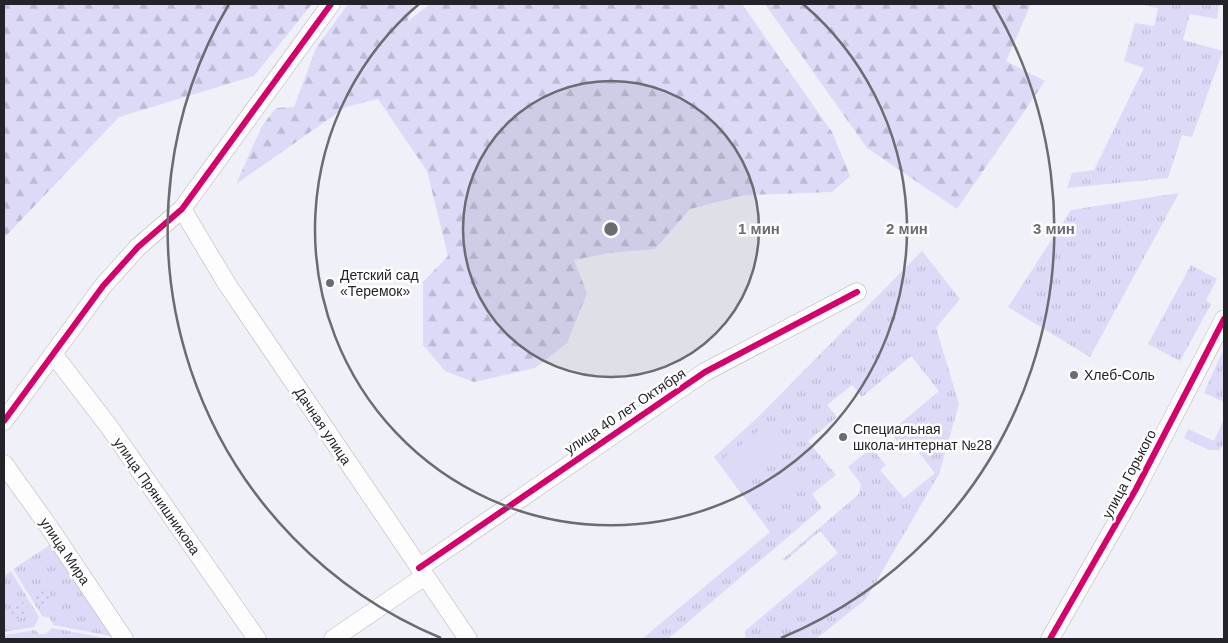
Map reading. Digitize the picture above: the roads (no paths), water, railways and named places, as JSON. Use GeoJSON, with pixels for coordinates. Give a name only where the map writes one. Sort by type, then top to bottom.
{"type":"FeatureCollection","features":[{"type":"Feature","properties":{"kind":"street"},"geometry":{"type":"LineString","coordinates":[[4,421],[103,286],[132,253],[182,209],[332,4]]}},
{"type":"Feature","properties":{"kind":"street","name":"Дачная улица"},"geometry":{"type":"LineString","coordinates":[[182,209],[227,284],[468,639]]}},
{"type":"Feature","properties":{"kind":"street","name":"улица 40 лет Октября"},"geometry":{"type":"LineString","coordinates":[[333,639],[422,572],[705,372],[857,292]]}},
{"type":"Feature","properties":{"kind":"street","name":"улица Горького"},"geometry":{"type":"LineString","coordinates":[[1050,639],[1136,489],[1224,319]]}},
{"type":"Feature","properties":{"kind":"street","name":"улица Прянишникова"},"geometry":{"type":"LineString","coordinates":[[54,355],[110,428],[257,639]]}},
{"type":"Feature","properties":{"kind":"street","name":"улица Мира"},"geometry":{"type":"LineString","coordinates":[[4,464],[124,639]]}},
{"type":"Feature","properties":{"kind":"place","name":"Детский сад «Теремок»"},"geometry":{"type":"Point","coordinates":[330,283]}},
{"type":"Feature","properties":{"kind":"place","name":"Хлеб-Соль"},"geometry":{"type":"Point","coordinates":[1074,375]}},
{"type":"Feature","properties":{"kind":"place","name":"Специальная школа-интернат №28"},"geometry":{"type":"Point","coordinates":[843,437]}}]}
